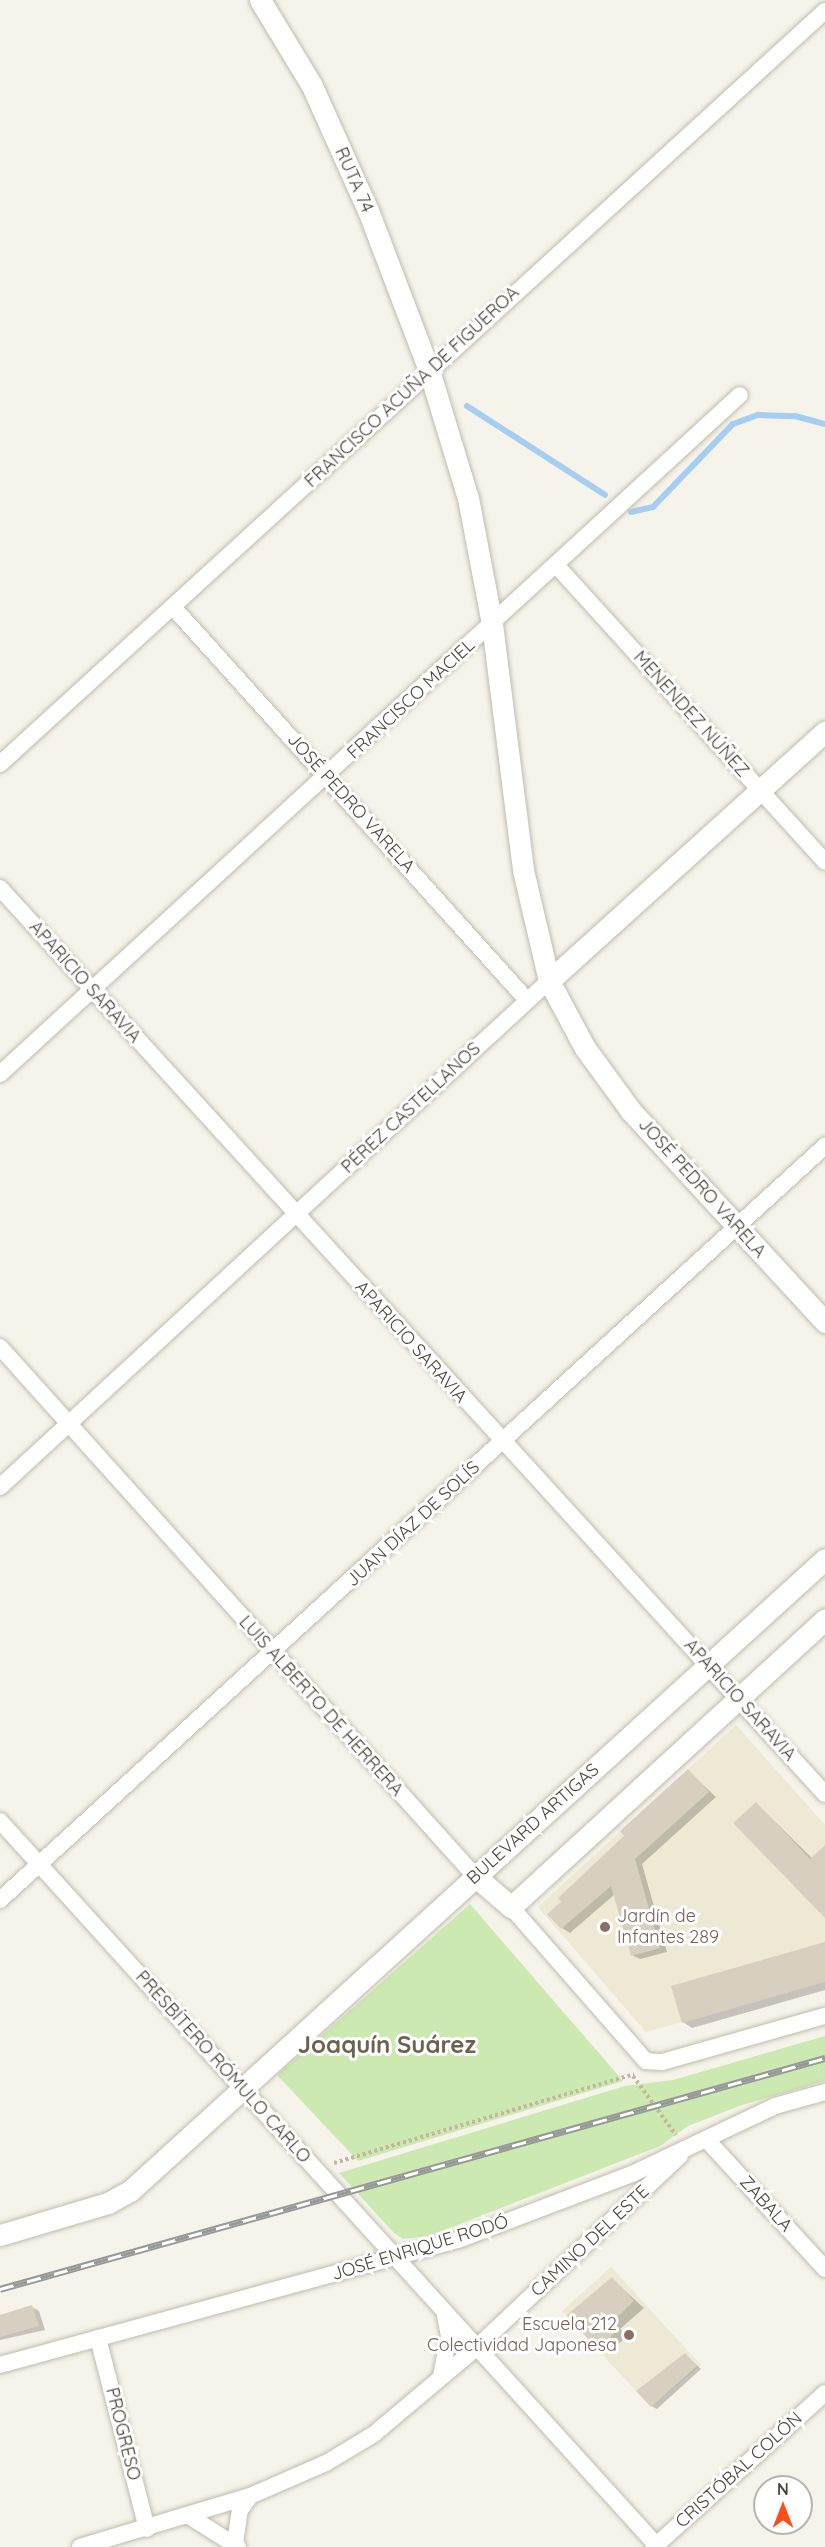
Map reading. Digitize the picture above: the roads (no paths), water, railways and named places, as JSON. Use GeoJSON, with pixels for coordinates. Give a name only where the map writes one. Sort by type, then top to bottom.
{"type":"FeatureCollection","features":[{"type":"Feature","properties":{"kind":"street","name":"RUTA 74"},"geometry":{"type":"LineString","coordinates":[[260,0],[312,86],[369,213],[429,370],[468,498],[492,624]]}},
{"type":"Feature","properties":{"kind":"street","name":"FRANCISCO ACUÑA DE FIGUEROA"},"geometry":{"type":"LineString","coordinates":[[0,764],[429,370],[825,11]]}},
{"type":"Feature","properties":{"kind":"street","name":"FRANCISCO MACIEL"},"geometry":{"type":"LineString","coordinates":[[0,1074],[557,567],[740,395]]}},
{"type":"Feature","properties":{"kind":"street","name":"MENENDEZ NÚÑEZ"},"geometry":{"type":"LineString","coordinates":[[557,567],[825,862]]}},
{"type":"Feature","properties":{"kind":"street","name":"JOSÉ PEDRO VARELA"},"geometry":{"type":"LineString","coordinates":[[173,607],[527,1000]]}},
{"type":"Feature","properties":{"kind":"street","name":"JOSÉ PEDRO VARELA"},"geometry":{"type":"LineString","coordinates":[[492,624],[523,870],[549,981],[585,1048],[631,1111],[825,1322]]}},
{"type":"Feature","properties":{"kind":"street","name":"PÉREZ CASTELLANOS"},"geometry":{"type":"LineString","coordinates":[[0,1488],[527,1000],[825,732]]}},
{"type":"Feature","properties":{"kind":"street","name":"APARICIO SARAVIA"},"geometry":{"type":"LineString","coordinates":[[0,888],[502,1443],[825,1794]]}},
{"type":"Feature","properties":{"kind":"street","name":"JUAN DÍAZ DE SOLÍS"},"geometry":{"type":"LineString","coordinates":[[0,1900],[272,1654],[825,1146]]}},
{"type":"Feature","properties":{"kind":"street","name":"LUIS ALBERTO DE HERRERA"},"geometry":{"type":"LineString","coordinates":[[0,1347],[71,1423],[272,1654],[475,1876],[511,1907],[646,2061],[662,2062],[825,2016]]}},
{"type":"Feature","properties":{"kind":"street","name":"BULEVARD ARTIGAS"},"geometry":{"type":"LineString","coordinates":[[0,2235],[108,2203],[130,2191],[825,1559]]}},
{"type":"Feature","properties":{"kind":"street"},"geometry":{"type":"LineString","coordinates":[[511,1907],[825,1619]]}},
{"type":"Feature","properties":{"kind":"street","name":"PRESBÍTERO RÓMULO CARLO"},"geometry":{"type":"LineString","coordinates":[[0,1821],[242,2091],[398,2258],[445,2314],[656,2546]]}},
{"type":"Feature","properties":{"kind":"street","name":"JOSÉ ENRIQUE RODÓ"},"geometry":{"type":"LineString","coordinates":[[0,2365],[398,2258],[545,2208],[707,2140],[775,2106],[825,2092]]}},
{"type":"Feature","properties":{"kind":"street","name":"ZABALA"},"geometry":{"type":"LineString","coordinates":[[707,2140],[825,2269]]}},
{"type":"Feature","properties":{"kind":"street","name":"CAMINO DEL ESTE"},"geometry":{"type":"LineString","coordinates":[[80,2547],[147,2529],[249,2496],[326,2463],[364,2440],[476,2348],[687,2148]]}},
{"type":"Feature","properties":{"kind":"street"},"geometry":{"type":"LineString","coordinates":[[441,2376],[449,2336],[445,2314]]}},
{"type":"Feature","properties":{"kind":"street","name":"PROGRESO"},"geometry":{"type":"LineString","coordinates":[[98,2338],[147,2529]]}},
{"type":"Feature","properties":{"kind":"street","name":"CRISTÓBAL COLÓN"},"geometry":{"type":"LineString","coordinates":[[656,2546],[825,2393]]}},
{"type":"Feature","properties":{"kind":"street"},"geometry":{"type":"LineString","coordinates":[[189,2516],[236,2546],[238,2517],[249,2496]]}},
{"type":"Feature","properties":{"kind":"waterway"},"geometry":{"type":"LineString","coordinates":[[467,406],[605,495]]}},
{"type":"Feature","properties":{"kind":"waterway"},"geometry":{"type":"LineString","coordinates":[[631,512],[653,507],[733,424],[758,415],[795,416],[825,424]]}},
{"type":"Feature","properties":{"kind":"railway"},"geometry":{"type":"LineString","coordinates":[[0,2289],[825,2058]]}},
{"type":"Feature","properties":{"kind":"place","name":"Jardín de Infantes 289"},"geometry":{"type":"Point","coordinates":[605,1927]}},
{"type":"Feature","properties":{"kind":"place","name":"Escuela 212 Colectividad Japonesa"},"geometry":{"type":"Point","coordinates":[629,2335]}},
{"type":"Feature","properties":{"kind":"district","name":"Joaquín Suárez"},"geometry":{"type":"Point","coordinates":[387,2045]}}]}
